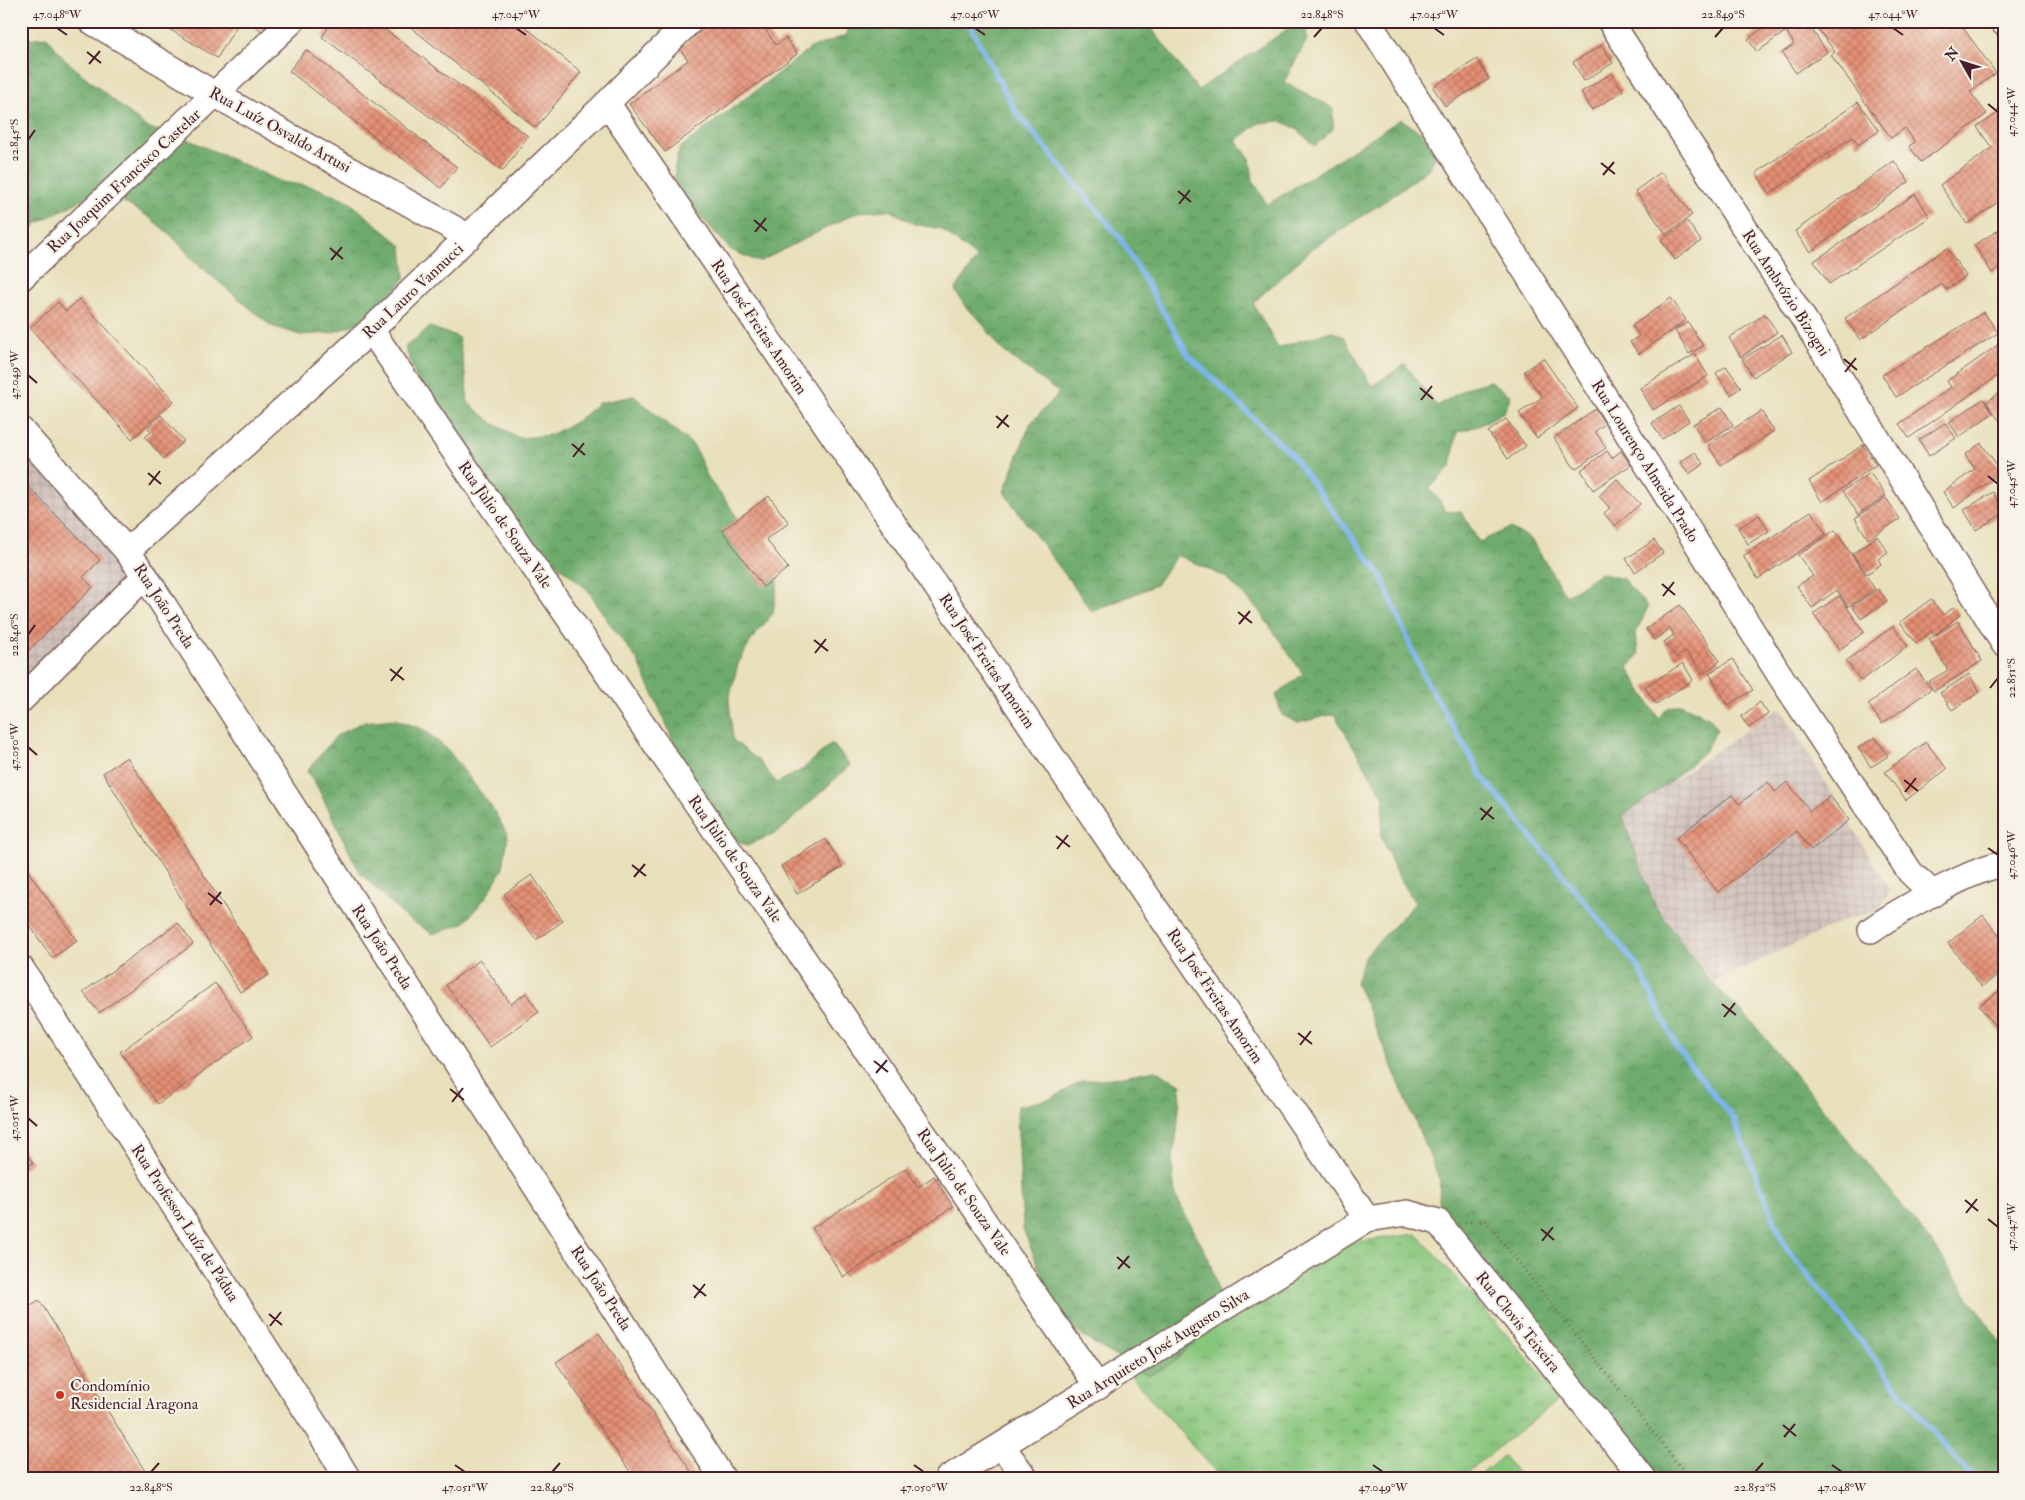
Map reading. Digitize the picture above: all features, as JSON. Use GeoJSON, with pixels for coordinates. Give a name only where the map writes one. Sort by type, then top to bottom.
{"type":"FeatureCollection","features":[{"type":"Feature","properties":{"kind":"street","name":"Rua Luíz Osvaldo Artusi"},"geometry":{"type":"LineString","coordinates":[[91,21],[216,95],[469,237]]}},
{"type":"Feature","properties":{"kind":"street","name":"Rua Joaquim Francisco Castelar"},"geometry":{"type":"LineString","coordinates":[[21,278],[292,21]]}},
{"type":"Feature","properties":{"kind":"street","name":"Rua Lauro Vannucci"},"geometry":{"type":"LineString","coordinates":[[127,552],[371,330],[607,104],[690,21]]}},
{"type":"Feature","properties":{"kind":"street","name":"Rua Lourenço Almeida Prado"},"geometry":{"type":"LineString","coordinates":[[1368,21],[1781,677],[1910,872],[1933,894]]}},
{"type":"Feature","properties":{"kind":"street","name":"Rua Ambrózio Bizogni"},"geometry":{"type":"LineString","coordinates":[[1610,21],[1805,322],[2004,644]]}},
{"type":"Feature","properties":{"kind":"street","name":"Rua José Freitas Amorim"},"geometry":{"type":"LineString","coordinates":[[607,104],[1367,1219]]}},
{"type":"Feature","properties":{"kind":"street","name":"Rua Jùlio de Souza Vale"},"geometry":{"type":"LineString","coordinates":[[371,330],[1098,1387]]}},
{"type":"Feature","properties":{"kind":"street","name":"Rua João Preda"},"geometry":{"type":"LineString","coordinates":[[21,430],[127,552],[145,576],[723,1479]]}},
{"type":"Feature","properties":{"kind":"street"},"geometry":{"type":"LineString","coordinates":[[21,700],[145,576]]}},
{"type":"Feature","properties":{"kind":"street"},"geometry":{"type":"LineString","coordinates":[[1871,930],[1894,914],[1974,873],[1998,864],[2004,865]]}},
{"type":"Feature","properties":{"kind":"street","name":"Rua Professor Luíz de Pádua"},"geometry":{"type":"LineString","coordinates":[[21,968],[321,1434],[348,1479]]}},
{"type":"Feature","properties":{"kind":"street"},"geometry":{"type":"LineString","coordinates":[[1367,1219],[1407,1213],[1438,1222]]}},
{"type":"Feature","properties":{"kind":"street","name":"Rua Arquiteto José Augusto Silva"},"geometry":{"type":"LineString","coordinates":[[947,1479],[1367,1219]]}},
{"type":"Feature","properties":{"kind":"street","name":"Rua Clovis Teixeira"},"geometry":{"type":"LineString","coordinates":[[1438,1222],[1639,1477]]}},
{"type":"Feature","properties":{"kind":"street"},"geometry":{"type":"LineString","coordinates":[[1002,1446],[1026,1479]]}},
{"type":"Feature","properties":{"kind":"path"},"geometry":{"type":"LineString","coordinates":[[1438,1222],[1486,1221],[1690,1479]]}},
{"type":"Feature","properties":{"kind":"shaded area"},"geometry":{"type":"Polygon","coordinates":[[[21,432],[145,576],[21,700],[21,432]]]}},
{"type":"Feature","properties":{"kind":"shaded area"},"geometry":{"type":"Polygon","coordinates":[[[1780,707],[1890,890],[1879,911],[1851,917],[1713,983],[1655,906],[1622,816],[1780,707]]]}},
{"type":"Feature","properties":{"kind":"green space"},"geometry":{"type":"Polygon","coordinates":[[[849,21],[1146,21],[1198,90],[1299,21],[1305,21],[1307,40],[1284,82],[1333,108],[1333,129],[1315,146],[1295,128],[1281,121],[1259,123],[1236,141],[1250,158],[1253,180],[1267,205],[1401,119],[1423,134],[1439,152],[1428,169],[1391,197],[1312,249],[1253,303],[1278,348],[1331,331],[1344,337],[1372,386],[1405,364],[1437,406],[1468,387],[1490,381],[1511,396],[1504,412],[1478,426],[1457,432],[1451,466],[1429,489],[1438,498],[1446,512],[1461,511],[1479,542],[1510,528],[1531,539],[1566,596],[1600,573],[1623,579],[1648,607],[1635,635],[1639,654],[1628,668],[1658,718],[1668,708],[1681,704],[1710,718],[1717,729],[1704,752],[1665,786],[1622,816],[1655,906],[1709,980],[1752,1022],[1930,1240],[2004,1348],[2004,1479],[1644,1479],[1438,1222],[1440,1180],[1356,982],[1365,956],[1415,903],[1396,872],[1381,836],[1384,798],[1334,714],[1298,723],[1282,715],[1276,695],[1303,674],[1257,608],[1225,577],[1177,555],[1156,585],[1092,612],[1004,492],[1030,424],[1059,393],[1002,350],[978,318],[966,308],[955,290],[977,258],[941,229],[914,224],[890,210],[858,212],[759,262],[731,250],[675,189],[675,166],[680,148],[811,48],[847,35],[849,21]]]}},
{"type":"Feature","properties":{"kind":"green space"},"geometry":{"type":"Polygon","coordinates":[[[47,37],[64,59],[146,127],[187,139],[282,182],[314,187],[347,200],[402,246],[405,278],[384,304],[362,322],[331,333],[300,335],[271,326],[194,261],[172,236],[146,215],[121,201],[89,196],[36,224],[21,242],[21,39],[47,37]]]}},
{"type":"Feature","properties":{"kind":"green space"},"geometry":{"type":"Polygon","coordinates":[[[430,327],[458,337],[465,372],[468,403],[494,424],[519,438],[551,435],[577,421],[599,403],[634,396],[694,446],[709,480],[727,502],[746,532],[764,555],[778,581],[773,613],[752,639],[738,664],[729,700],[733,740],[759,761],[777,783],[803,769],[832,743],[850,765],[781,830],[747,846],[721,832],[692,807],[669,730],[638,661],[607,620],[588,590],[486,505],[425,403],[405,347],[430,327]]]}},
{"type":"Feature","properties":{"kind":"green space"},"geometry":{"type":"Polygon","coordinates":[[[394,719],[423,729],[448,750],[493,809],[508,836],[503,868],[486,897],[464,923],[433,934],[404,916],[360,873],[317,786],[307,771],[336,736],[363,722],[394,719]]]}},
{"type":"Feature","properties":{"kind":"green space"},"geometry":{"type":"Polygon","coordinates":[[[1155,1070],[1181,1084],[1172,1164],[1175,1195],[1209,1259],[1220,1298],[1207,1331],[1174,1362],[1148,1376],[1085,1338],[1059,1317],[1023,1229],[1017,1114],[1018,1106],[1051,1099],[1081,1081],[1113,1078],[1155,1070]]]}},
{"type":"Feature","properties":{"kind":"green space"},"geometry":{"type":"Polygon","coordinates":[[[1417,1234],[1562,1397],[1459,1479],[1222,1479],[1130,1375],[1354,1242],[1417,1234]]]}},
{"type":"Feature","properties":{"kind":"green space"},"geometry":{"type":"Polygon","coordinates":[[[1504,1456],[1522,1479],[1475,1479],[1504,1456]]]}},
{"type":"Feature","properties":{"kind":"building"},"geometry":{"type":"Polygon","coordinates":[[[156,21],[238,21],[239,22],[217,58],[156,21]]]}},
{"type":"Feature","properties":{"kind":"building"},"geometry":{"type":"Polygon","coordinates":[[[248,21],[270,21],[263,32],[248,21]]]}},
{"type":"Feature","properties":{"kind":"building"},"geometry":{"type":"Polygon","coordinates":[[[333,21],[377,21],[376,23],[528,136],[503,171],[322,37],[333,21]]]}},
{"type":"Feature","properties":{"kind":"building"},"geometry":{"type":"Polygon","coordinates":[[[403,21],[518,21],[581,72],[536,128],[403,21]]]}},
{"type":"Feature","properties":{"kind":"building"},"geometry":{"type":"Polygon","coordinates":[[[715,21],[759,21],[776,45],[786,38],[797,54],[665,152],[629,104],[688,60],[679,48],[715,21]]]}},
{"type":"Feature","properties":{"kind":"building"},"geometry":{"type":"Polygon","coordinates":[[[1773,21],[1806,21],[1827,52],[1796,73],[1782,53],[1794,44],[1786,31],[1757,52],[1748,39],[1773,21]]]}},
{"type":"Feature","properties":{"kind":"building"},"geometry":{"type":"Polygon","coordinates":[[[1812,21],[1958,21],[1996,73],[1970,92],[1987,114],[1921,162],[1909,146],[1915,142],[1905,128],[1891,138],[1831,55],[1835,52],[1812,21]]]}},
{"type":"Feature","properties":{"kind":"building"},"geometry":{"type":"Polygon","coordinates":[[[1602,45],[1613,63],[1584,81],[1573,62],[1602,45]]]}},
{"type":"Feature","properties":{"kind":"building"},"geometry":{"type":"Polygon","coordinates":[[[306,50],[457,167],[441,188],[289,71],[306,50]]]}},
{"type":"Feature","properties":{"kind":"building"},"geometry":{"type":"Polygon","coordinates":[[[1477,59],[1489,79],[1445,106],[1433,87],[1477,59]]]}},
{"type":"Feature","properties":{"kind":"building"},"geometry":{"type":"Polygon","coordinates":[[[1612,73],[1623,91],[1592,110],[1581,92],[1612,73]]]}},
{"type":"Feature","properties":{"kind":"building"},"geometry":{"type":"Polygon","coordinates":[[[1858,102],[1879,131],[1858,145],[1853,137],[1770,194],[1756,173],[1858,102]]]}},
{"type":"Feature","properties":{"kind":"building"},"geometry":{"type":"Polygon","coordinates":[[[2004,109],[2004,198],[1967,224],[1940,185],[1992,148],[1977,127],[2004,109]]]}},
{"type":"Feature","properties":{"kind":"building"},"geometry":{"type":"Polygon","coordinates":[[[1894,161],[1909,182],[1810,252],[1795,231],[1894,161]]]}},
{"type":"Feature","properties":{"kind":"building"},"geometry":{"type":"Polygon","coordinates":[[[1661,172],[1692,215],[1666,234],[1635,191],[1661,172]]]}},
{"type":"Feature","properties":{"kind":"building"},"geometry":{"type":"Polygon","coordinates":[[[1915,194],[1930,217],[1829,284],[1814,261],[1915,194]]]}},
{"type":"Feature","properties":{"kind":"building"},"geometry":{"type":"Polygon","coordinates":[[[1687,221],[1701,241],[1675,260],[1661,240],[1687,221]]]}},
{"type":"Feature","properties":{"kind":"building"},"geometry":{"type":"Polygon","coordinates":[[[2004,227],[2004,265],[1992,273],[1974,245],[2004,227]]]}},
{"type":"Feature","properties":{"kind":"building"},"geometry":{"type":"Polygon","coordinates":[[[1947,248],[1966,276],[1946,290],[1942,284],[1860,340],[1845,318],[1947,248]]]}},
{"type":"Feature","properties":{"kind":"building"},"geometry":{"type":"Polygon","coordinates":[[[1671,298],[1686,320],[1639,354],[1630,342],[1639,336],[1632,326],[1671,298]]]}},
{"type":"Feature","properties":{"kind":"building"},"geometry":{"type":"Polygon","coordinates":[[[79,299],[174,401],[132,439],[30,328],[58,302],[66,311],[79,299]]]}},
{"type":"Feature","properties":{"kind":"building"},"geometry":{"type":"Polygon","coordinates":[[[1984,312],[1998,333],[1896,397],[1882,375],[1984,312]]]}},
{"type":"Feature","properties":{"kind":"building"},"geometry":{"type":"Polygon","coordinates":[[[1765,314],[1777,332],[1741,357],[1729,338],[1765,314]]]}},
{"type":"Feature","properties":{"kind":"building"},"geometry":{"type":"Polygon","coordinates":[[[1688,322],[1703,346],[1689,354],[1675,330],[1688,322]]]}},
{"type":"Feature","properties":{"kind":"building"},"geometry":{"type":"Polygon","coordinates":[[[1782,335],[1792,352],[1753,377],[1742,359],[1782,335]]]}},
{"type":"Feature","properties":{"kind":"building"},"geometry":{"type":"Polygon","coordinates":[[[2002,342],[2004,345],[2004,371],[1909,438],[1899,424],[1951,387],[1947,381],[2002,342]]]}},
{"type":"Feature","properties":{"kind":"building"},"geometry":{"type":"Polygon","coordinates":[[[1695,354],[1708,376],[1653,410],[1640,388],[1695,354]]]}},
{"type":"Feature","properties":{"kind":"building"},"geometry":{"type":"Polygon","coordinates":[[[1543,358],[1578,408],[1537,438],[1519,413],[1542,397],[1524,371],[1543,358]]]}},
{"type":"Feature","properties":{"kind":"building"},"geometry":{"type":"Polygon","coordinates":[[[1726,366],[1741,387],[1731,395],[1716,373],[1726,366]]]}},
{"type":"Feature","properties":{"kind":"building"},"geometry":{"type":"Polygon","coordinates":[[[2004,390],[2004,416],[1999,420],[1986,402],[2004,390]]]}},
{"type":"Feature","properties":{"kind":"building"},"geometry":{"type":"Polygon","coordinates":[[[1983,399],[1993,413],[1959,437],[1949,422],[1983,399]]]}},
{"type":"Feature","properties":{"kind":"building"},"geometry":{"type":"Polygon","coordinates":[[[1679,406],[1689,421],[1662,439],[1652,423],[1679,406]]]}},
{"type":"Feature","properties":{"kind":"building"},"geometry":{"type":"Polygon","coordinates":[[[1722,407],[1733,425],[1705,443],[1693,424],[1722,407]]]}},
{"type":"Feature","properties":{"kind":"building"},"geometry":{"type":"Polygon","coordinates":[[[1595,409],[1605,424],[1595,431],[1606,448],[1575,469],[1554,438],[1595,409]]]}},
{"type":"Feature","properties":{"kind":"building"},"geometry":{"type":"Polygon","coordinates":[[[1761,411],[1774,431],[1721,465],[1708,445],[1761,411]]]}},
{"type":"Feature","properties":{"kind":"building"},"geometry":{"type":"Polygon","coordinates":[[[161,415],[184,441],[164,459],[145,437],[151,432],[148,427],[161,415]]]}},
{"type":"Feature","properties":{"kind":"building"},"geometry":{"type":"Polygon","coordinates":[[[1506,419],[1526,446],[1508,459],[1488,432],[1506,419]]]}},
{"type":"Feature","properties":{"kind":"building"},"geometry":{"type":"Polygon","coordinates":[[[1945,423],[1956,438],[1929,456],[1919,440],[1945,423]]]}},
{"type":"Feature","properties":{"kind":"building"},"geometry":{"type":"Polygon","coordinates":[[[1981,443],[2002,472],[1954,508],[1943,492],[1975,469],[1965,455],[1981,443]]]}},
{"type":"Feature","properties":{"kind":"building"},"geometry":{"type":"Polygon","coordinates":[[[1863,445],[1876,465],[1822,502],[1809,481],[1863,445]]]}},
{"type":"Feature","properties":{"kind":"building"},"geometry":{"type":"Polygon","coordinates":[[[1607,451],[1612,458],[1621,451],[1631,465],[1593,490],[1581,470],[1607,451]]]}},
{"type":"Feature","properties":{"kind":"building"},"geometry":{"type":"Polygon","coordinates":[[[1695,452],[1704,464],[1689,474],[1680,462],[1695,452]]]}},
{"type":"Feature","properties":{"kind":"building"},"geometry":{"type":"Polygon","coordinates":[[[1870,473],[1886,496],[1858,514],[1843,491],[1870,473]]]}},
{"type":"Feature","properties":{"kind":"building"},"geometry":{"type":"Polygon","coordinates":[[[21,479],[100,560],[83,577],[93,587],[21,658],[21,479]]]}},
{"type":"Feature","properties":{"kind":"building"},"geometry":{"type":"Polygon","coordinates":[[[1617,479],[1640,504],[1615,526],[1604,513],[1610,508],[1599,496],[1617,479]]]}},
{"type":"Feature","properties":{"kind":"building"},"geometry":{"type":"Polygon","coordinates":[[[1993,492],[2004,513],[1976,530],[1964,510],[1993,492]]]}},
{"type":"Feature","properties":{"kind":"building"},"geometry":{"type":"Polygon","coordinates":[[[769,496],[789,523],[766,539],[788,568],[763,587],[722,530],[769,496]]]}},
{"type":"Feature","properties":{"kind":"building"},"geometry":{"type":"Polygon","coordinates":[[[1886,498],[1900,519],[1868,539],[1855,518],[1886,498]]]}},
{"type":"Feature","properties":{"kind":"building"},"geometry":{"type":"Polygon","coordinates":[[[1811,511],[1826,534],[1758,579],[1743,556],[1811,511]]]}},
{"type":"Feature","properties":{"kind":"building"},"geometry":{"type":"Polygon","coordinates":[[[1759,515],[1769,531],[1748,544],[1738,528],[1759,515]]]}},
{"type":"Feature","properties":{"kind":"building"},"geometry":{"type":"Polygon","coordinates":[[[1835,530],[1875,589],[1848,607],[1837,590],[1812,608],[1797,586],[1813,576],[1798,555],[1835,530]]]}},
{"type":"Feature","properties":{"kind":"building"},"geometry":{"type":"Polygon","coordinates":[[[1877,536],[1888,552],[1878,559],[1881,564],[1867,574],[1852,554],[1877,536]]]}},
{"type":"Feature","properties":{"kind":"building"},"geometry":{"type":"Polygon","coordinates":[[[1654,540],[1663,553],[1635,572],[1626,559],[1654,540]]]}},
{"type":"Feature","properties":{"kind":"building"},"geometry":{"type":"Polygon","coordinates":[[[1878,589],[1887,601],[1861,619],[1852,606],[1878,589]]]}},
{"type":"Feature","properties":{"kind":"building"},"geometry":{"type":"Polygon","coordinates":[[[1839,596],[1864,632],[1839,650],[1813,614],[1839,596]]]}},
{"type":"Feature","properties":{"kind":"building"},"geometry":{"type":"Polygon","coordinates":[[[1931,599],[1943,615],[1954,607],[1960,615],[1934,635],[1931,631],[1916,643],[1900,622],[1931,599]]]}},
{"type":"Feature","properties":{"kind":"building"},"geometry":{"type":"Polygon","coordinates":[[[1680,605],[1720,661],[1703,674],[1686,651],[1676,658],[1664,642],[1674,635],[1670,628],[1654,640],[1646,629],[1680,605]]]}},
{"type":"Feature","properties":{"kind":"building"},"geometry":{"type":"Polygon","coordinates":[[[1958,621],[1982,661],[1934,691],[1928,682],[1948,670],[1929,639],[1958,621]]]}},
{"type":"Feature","properties":{"kind":"building"},"geometry":{"type":"Polygon","coordinates":[[[1893,626],[1908,646],[1861,681],[1846,661],[1893,626]]]}},
{"type":"Feature","properties":{"kind":"building"},"geometry":{"type":"Polygon","coordinates":[[[1733,659],[1753,690],[1728,705],[1709,673],[1733,659]]]}},
{"type":"Feature","properties":{"kind":"building"},"geometry":{"type":"Polygon","coordinates":[[[1683,663],[1693,680],[1656,704],[1645,687],[1683,663]]]}},
{"type":"Feature","properties":{"kind":"building"},"geometry":{"type":"Polygon","coordinates":[[[1916,669],[1931,689],[1882,724],[1868,704],[1916,669]]]}},
{"type":"Feature","properties":{"kind":"building"},"geometry":{"type":"Polygon","coordinates":[[[1969,674],[1980,692],[1952,710],[1940,693],[1969,674]]]}},
{"type":"Feature","properties":{"kind":"building"},"geometry":{"type":"Polygon","coordinates":[[[1760,702],[1768,714],[1749,728],[1741,717],[1760,702]]]}},
{"type":"Feature","properties":{"kind":"building"},"geometry":{"type":"Polygon","coordinates":[[[1875,737],[1888,756],[1871,767],[1858,748],[1875,737]]]}},
{"type":"Feature","properties":{"kind":"building"},"geometry":{"type":"Polygon","coordinates":[[[1926,742],[1947,769],[1906,800],[1885,772],[1926,742]]]}},
{"type":"Feature","properties":{"kind":"building"},"geometry":{"type":"Polygon","coordinates":[[[127,757],[269,975],[240,992],[103,773],[127,757]]]}},
{"type":"Feature","properties":{"kind":"building"},"geometry":{"type":"Polygon","coordinates":[[[1768,782],[1775,792],[1787,782],[1810,811],[1830,796],[1849,820],[1811,850],[1797,831],[1718,892],[1676,838],[1732,795],[1739,804],[1768,782]]]}},
{"type":"Feature","properties":{"kind":"building"},"geometry":{"type":"Polygon","coordinates":[[[826,839],[842,867],[797,894],[781,866],[826,839]]]}},
{"type":"Feature","properties":{"kind":"building"},"geometry":{"type":"Polygon","coordinates":[[[21,861],[77,941],[52,958],[21,913],[21,861]]]}},
{"type":"Feature","properties":{"kind":"building"},"geometry":{"type":"Polygon","coordinates":[[[532,875],[563,921],[536,940],[504,894],[532,875]]]}},
{"type":"Feature","properties":{"kind":"building"},"geometry":{"type":"Polygon","coordinates":[[[1983,915],[2004,942],[2004,970],[1982,987],[1948,943],[1983,915]]]}},
{"type":"Feature","properties":{"kind":"building"},"geometry":{"type":"Polygon","coordinates":[[[178,923],[193,944],[99,1013],[83,992],[178,923]]]}},
{"type":"Feature","properties":{"kind":"building"},"geometry":{"type":"Polygon","coordinates":[[[480,960],[511,1004],[526,993],[539,1012],[490,1047],[446,985],[480,960]]]}},
{"type":"Feature","properties":{"kind":"building"},"geometry":{"type":"Polygon","coordinates":[[[215,983],[253,1036],[158,1104],[120,1052],[215,983]]]}},
{"type":"Feature","properties":{"kind":"building"},"geometry":{"type":"Polygon","coordinates":[[[2004,987],[2004,1037],[1979,1006],[2004,987]]]}},
{"type":"Feature","properties":{"kind":"building"},"geometry":{"type":"Polygon","coordinates":[[[21,1145],[33,1163],[21,1170],[21,1145]]]}},
{"type":"Feature","properties":{"kind":"building"},"geometry":{"type":"Polygon","coordinates":[[[906,1168],[918,1187],[934,1176],[953,1207],[843,1277],[812,1228],[906,1168]]]}},
{"type":"Feature","properties":{"kind":"building","name":"Condomínio Residencial Aragona"},"geometry":{"type":"Polygon","coordinates":[[[39,1300],[150,1479],[21,1479],[21,1311],[39,1300]]]}},
{"type":"Feature","properties":{"kind":"building"},"geometry":{"type":"Polygon","coordinates":[[[599,1333],[696,1479],[635,1479],[556,1362],[599,1333]]]}},
{"type":"Feature","properties":{"kind":"waterway"},"geometry":{"type":"LineString","coordinates":[[968,21],[1015,111],[1121,239],[1189,356],[1291,454],[1381,576],[1424,677],[1483,778],[1639,968],[1677,1048],[1734,1120],[1784,1245],[1936,1436],[1974,1479]]}},
{"type":"Feature","properties":{"kind":"place","name":"Condomínio Residencial Aragona"},"geometry":{"type":"Point","coordinates":[60,1395]}}]}
